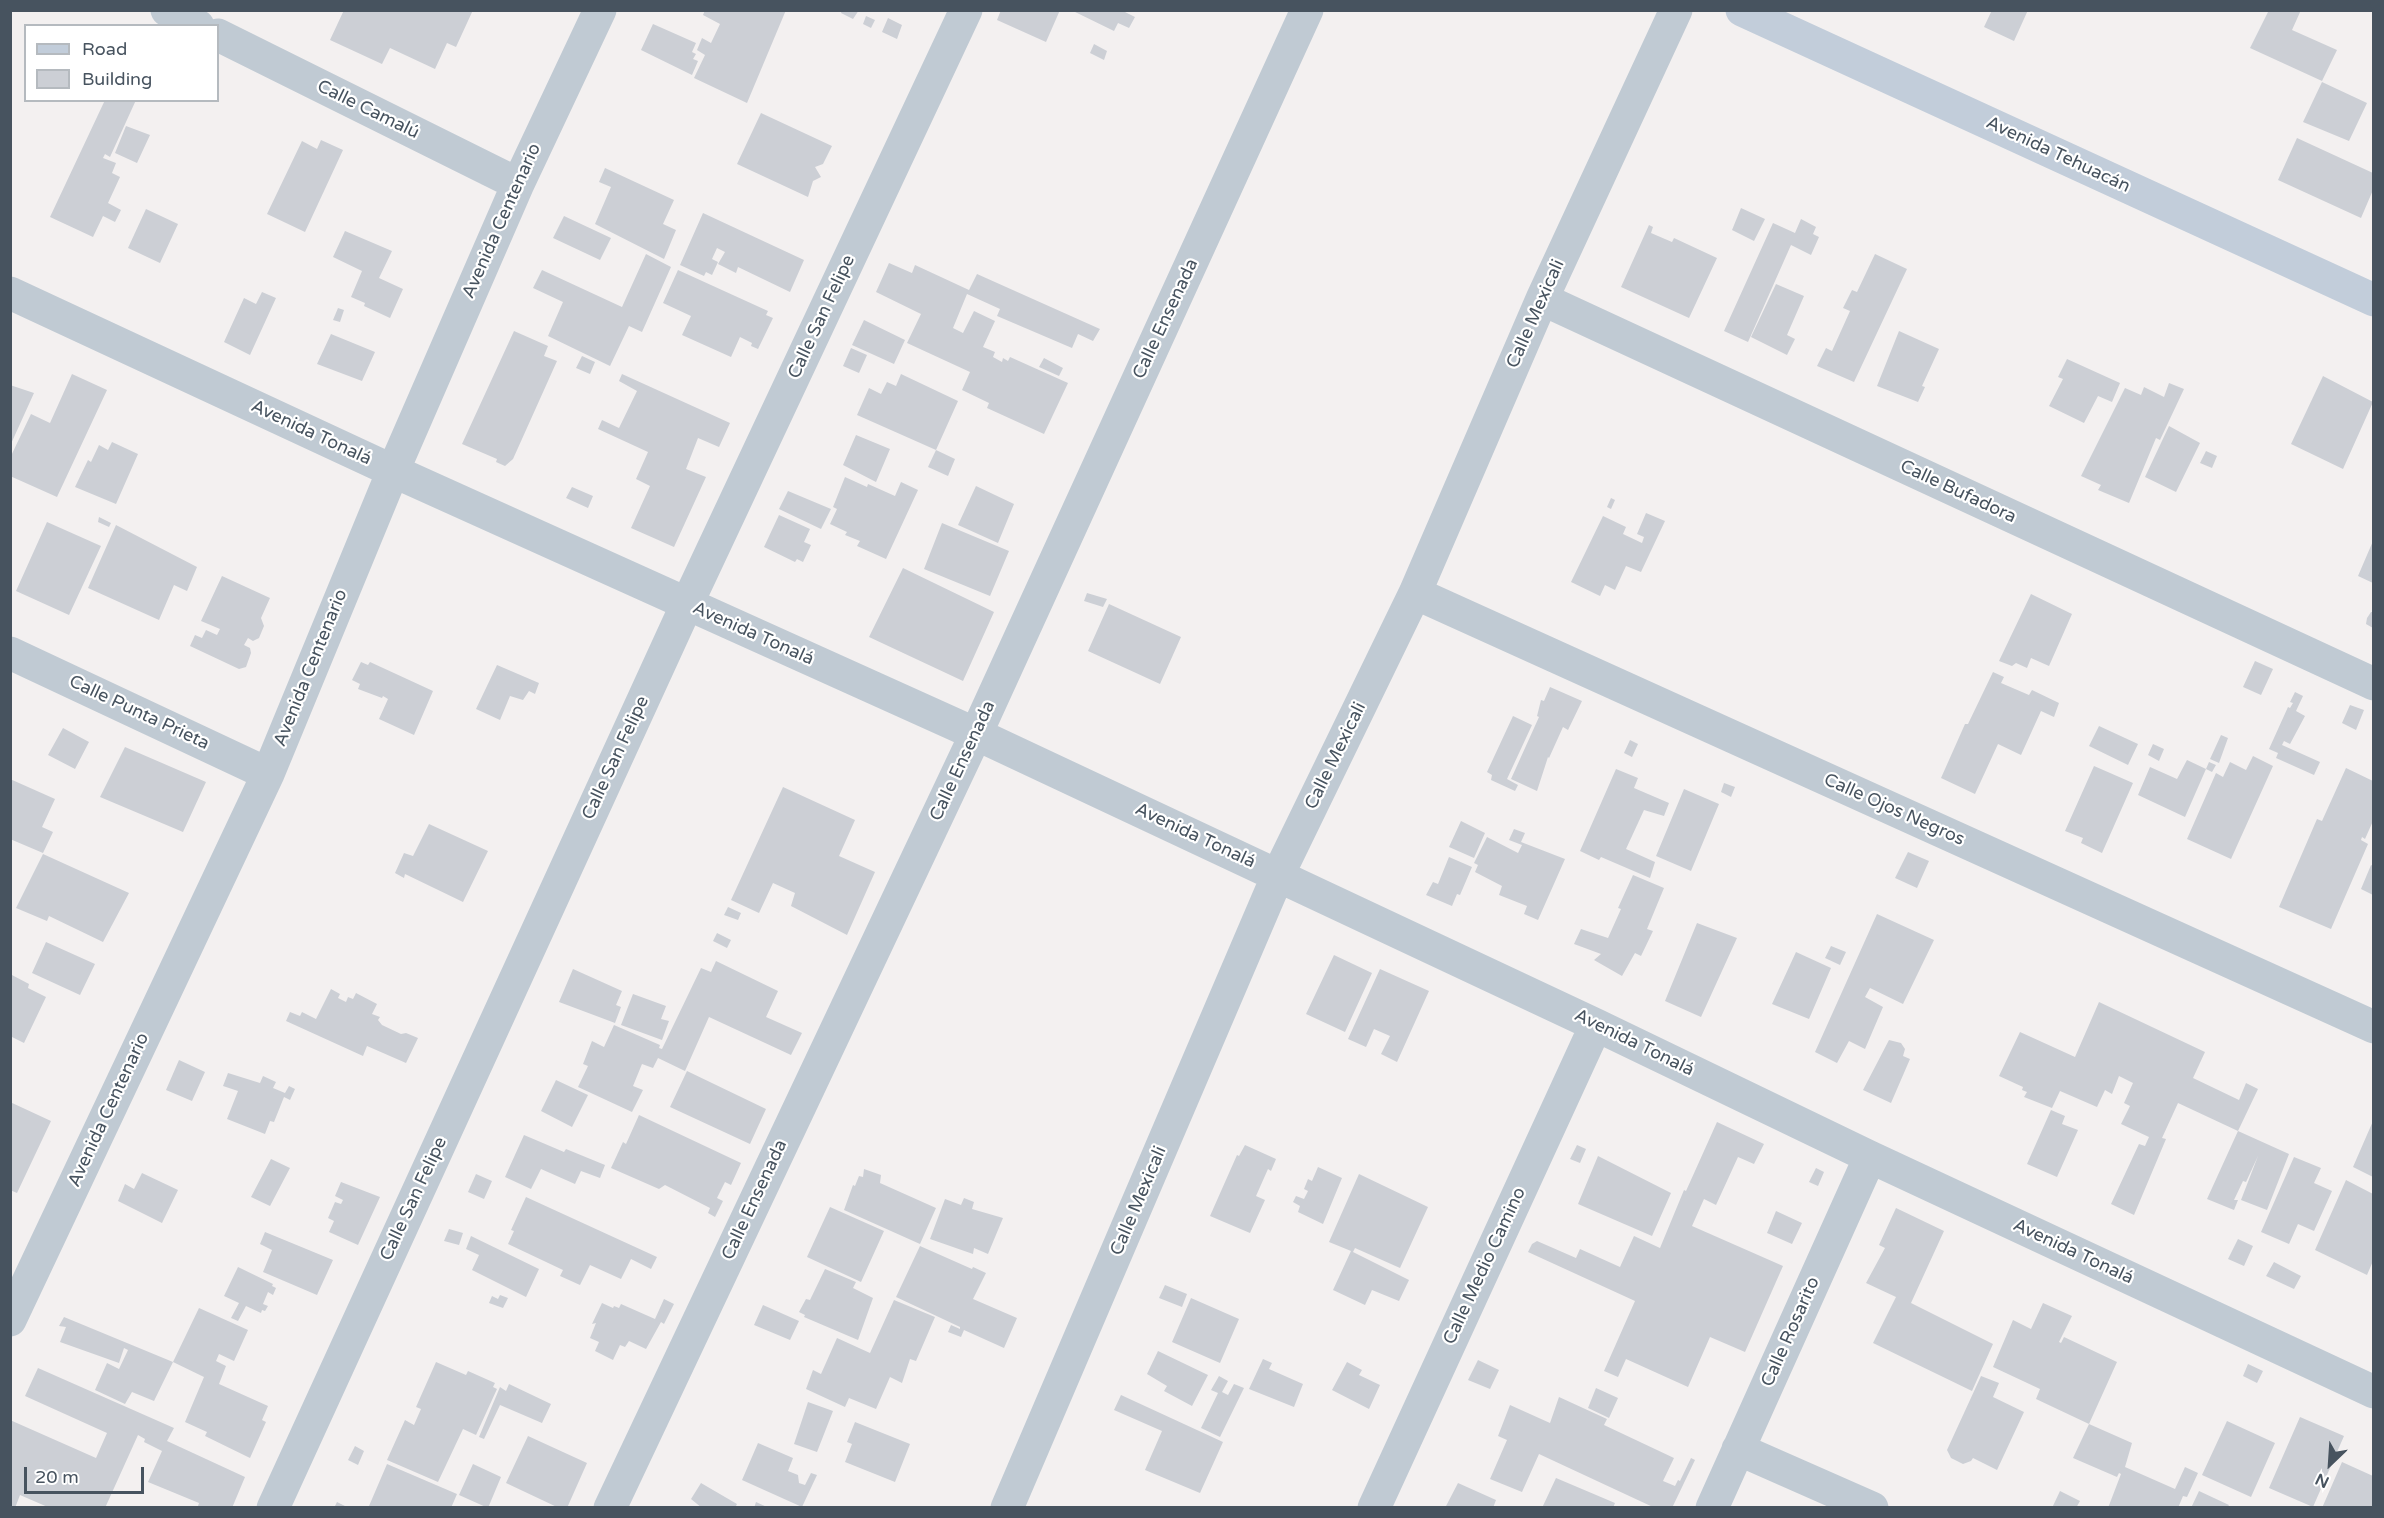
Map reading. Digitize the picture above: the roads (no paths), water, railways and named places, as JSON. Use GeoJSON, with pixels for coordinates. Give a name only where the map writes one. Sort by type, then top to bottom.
{"type":"FeatureCollection","features":[{"type":"Feature","properties":{"kind":"street"},"geometry":{"type":"LineString","coordinates":[[167,10],[194,24]]}},
{"type":"Feature","properties":{"kind":"street","name":"Avenida Centenario"},"geometry":{"type":"LineString","coordinates":[[14,1304],[268,774],[393,471],[518,184],[600,10]]}},
{"type":"Feature","properties":{"kind":"street","name":"Calle San Felipe"},"geometry":{"type":"LineString","coordinates":[[273,1508],[687,604],[966,10]]}},
{"type":"Feature","properties":{"kind":"street","name":"Calle Ensenada"},"geometry":{"type":"LineString","coordinates":[[610,1508],[976,734],[1307,10]]}},
{"type":"Feature","properties":{"kind":"street","name":"Calle Mexicali"},"geometry":{"type":"LineString","coordinates":[[1007,1508],[1278,875],[1415,593],[1542,299],[1676,10]]}},
{"type":"Feature","properties":{"kind":"street","name":"Avenida Tehuacán"},"geometry":{"type":"LineString","coordinates":[[1742,10],[2373,300]]}},
{"type":"Feature","properties":{"kind":"street","name":"Calle Camalú"},"geometry":{"type":"LineString","coordinates":[[219,35],[518,184]]}},
{"type":"Feature","properties":{"kind":"street","name":"Avenida Tonalá"},"geometry":{"type":"LineString","coordinates":[[10,292],[393,471],[976,734],[2373,1392]]}},
{"type":"Feature","properties":{"kind":"street","name":"Calle Bufadora"},"geometry":{"type":"LineString","coordinates":[[1542,299],[2373,684]]}},
{"type":"Feature","properties":{"kind":"street","name":"Calle Ojos Negros"},"geometry":{"type":"LineString","coordinates":[[1415,593],[2373,1027]]}},
{"type":"Feature","properties":{"kind":"street","name":"Calle Punta Prieta"},"geometry":{"type":"LineString","coordinates":[[10,653],[268,774]]}},
{"type":"Feature","properties":{"kind":"street","name":"Calle Medio Camino"},"geometry":{"type":"LineString","coordinates":[[1374,1508],[1596,1025]]}},
{"type":"Feature","properties":{"kind":"street","name":"Calle Rosarito"},"geometry":{"type":"LineString","coordinates":[[1712,1508],[1870,1157]]}},
{"type":"Feature","properties":{"kind":"street"},"geometry":{"type":"LineString","coordinates":[[1738,1449],[1872,1508]]}}]}
